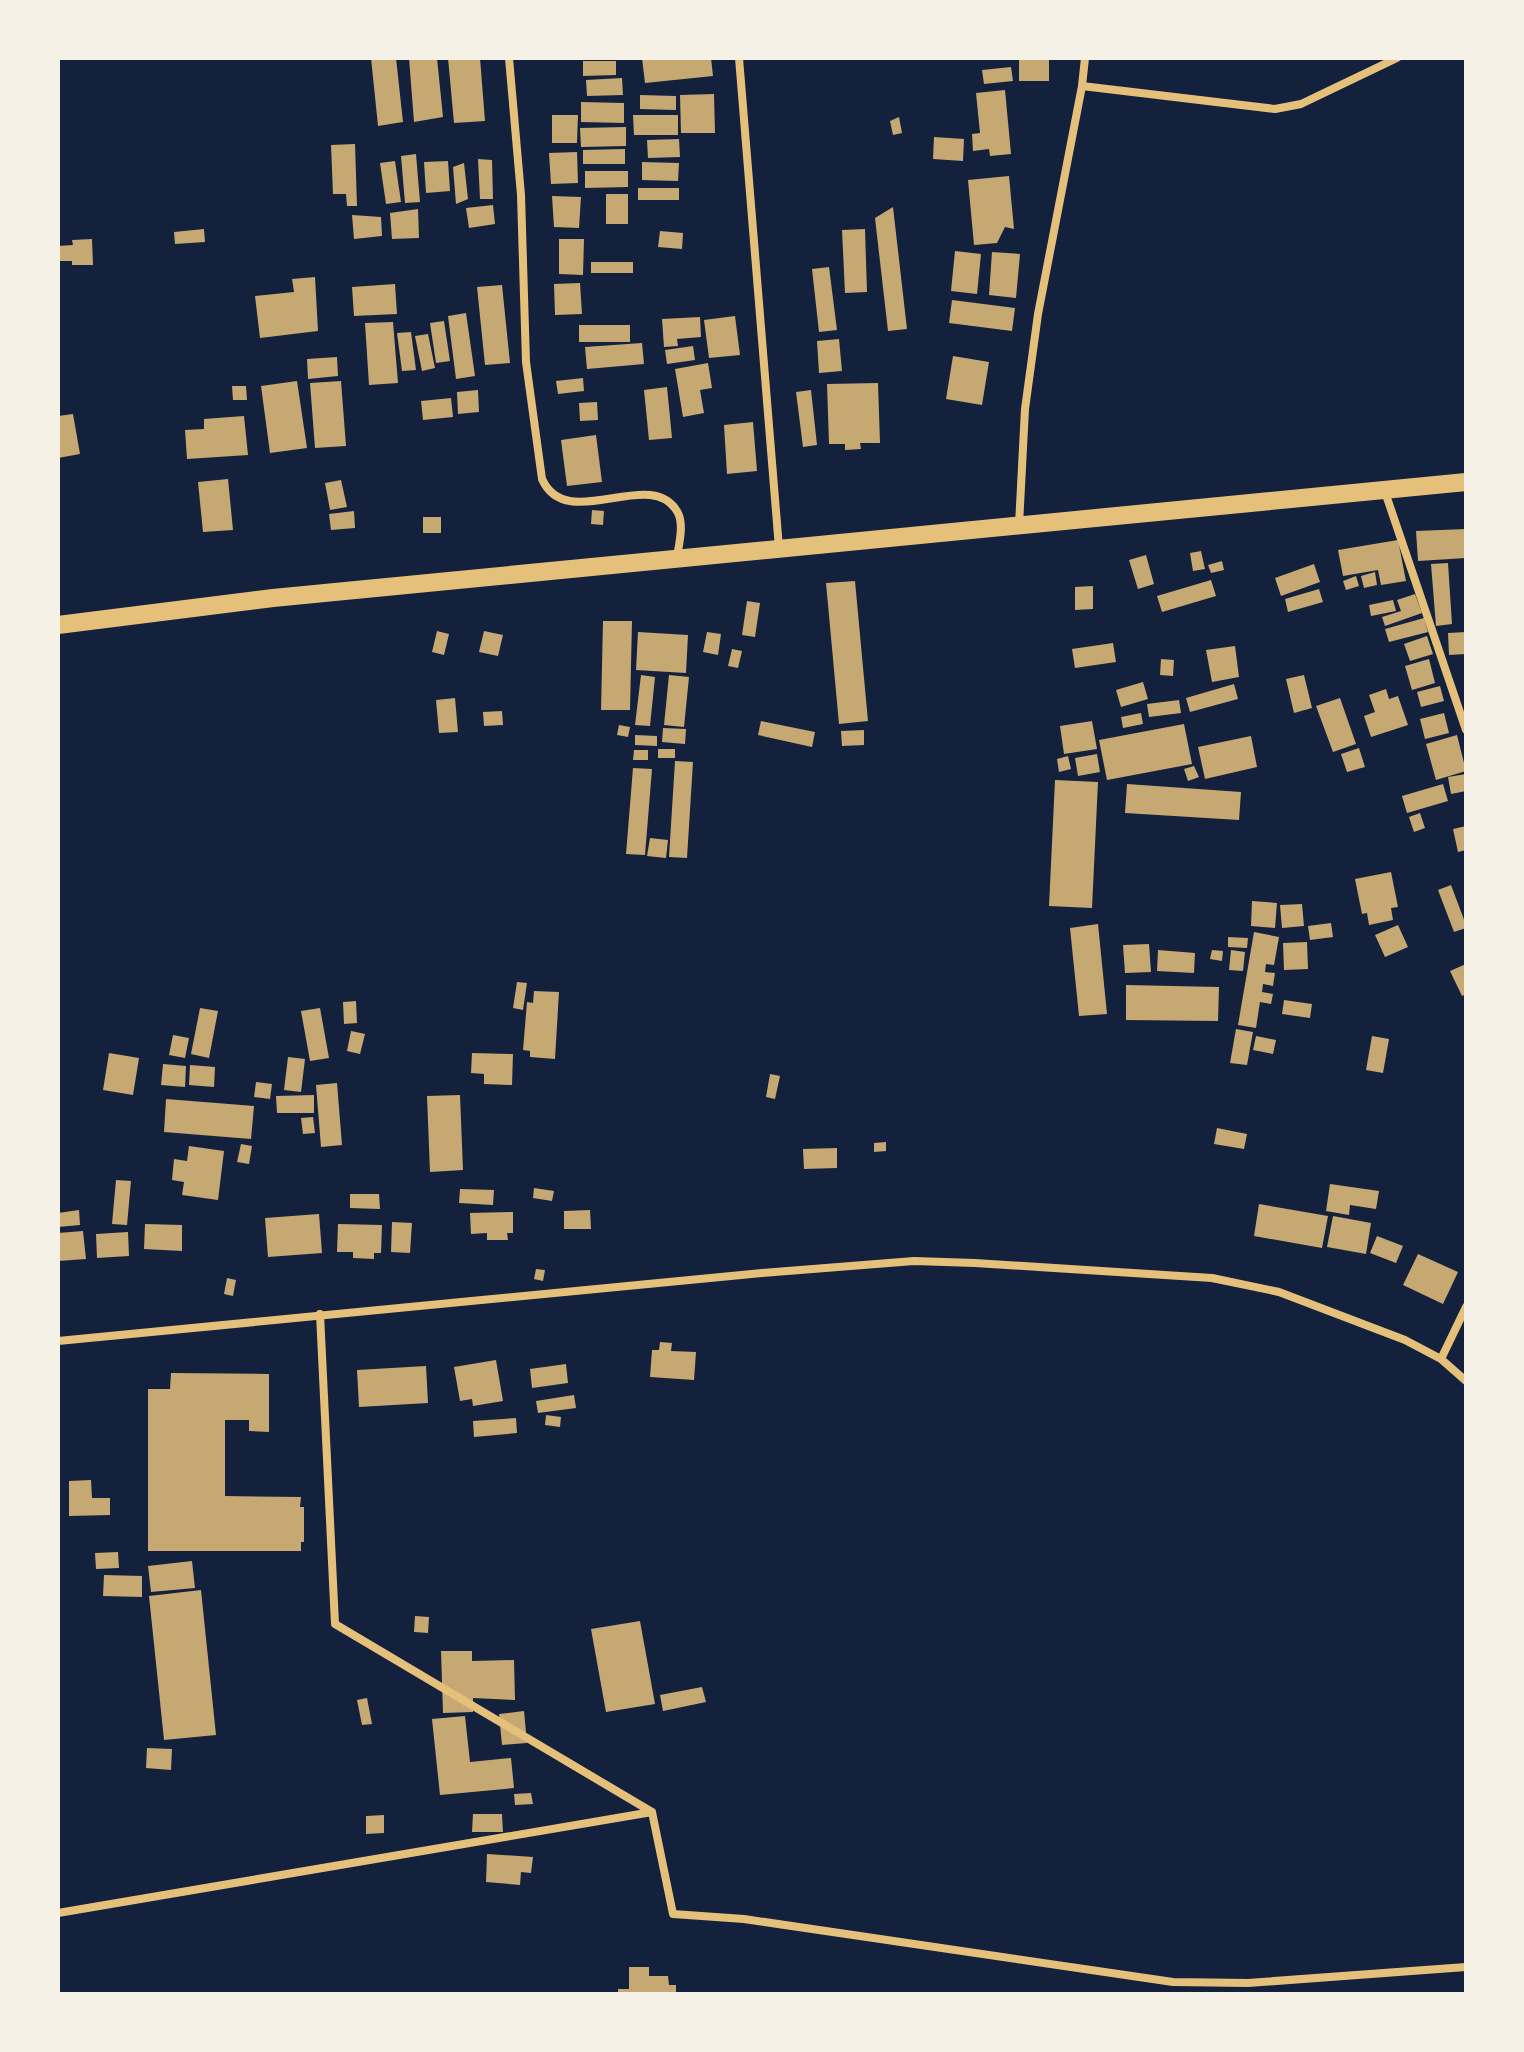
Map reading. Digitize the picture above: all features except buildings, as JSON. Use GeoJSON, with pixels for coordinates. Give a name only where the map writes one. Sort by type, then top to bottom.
{"type":"FeatureCollection","features":[{"type":"Feature","properties":{"kind":"highway"},"geometry":{"type":"LineString","coordinates":[[58,625],[273,598],[1466,482]]}},
{"type":"Feature","properties":{"kind":"street"},"geometry":{"type":"LineString","coordinates":[[509,58],[521,195],[526,362],[542,479],[548,493],[561,501],[643,494],[670,504],[679,514],[677,557]]}},
{"type":"Feature","properties":{"kind":"street"},"geometry":{"type":"LineString","coordinates":[[739,58],[779,549]]}},
{"type":"Feature","properties":{"kind":"street"},"geometry":{"type":"LineString","coordinates":[[1019,526],[1025,409],[1038,314],[1085,58]]}},
{"type":"Feature","properties":{"kind":"street"},"geometry":{"type":"LineString","coordinates":[[1082,86],[1275,109],[1301,104],[1397,58]]}},
{"type":"Feature","properties":{"kind":"street"},"geometry":{"type":"LineString","coordinates":[[1384,488],[1466,730]]}},
{"type":"Feature","properties":{"kind":"street"},"geometry":{"type":"LineString","coordinates":[[58,1341],[320,1314],[914,1261],[1212,1278],[1279,1292],[1405,1340],[1441,1359],[1466,1381]]}},
{"type":"Feature","properties":{"kind":"street"},"geometry":{"type":"LineString","coordinates":[[1441,1359],[1466,1307]]}},
{"type":"Feature","properties":{"kind":"street"},"geometry":{"type":"LineString","coordinates":[[320,1314],[335,1624],[652,1812],[673,1914],[744,1919],[1173,1982],[1248,1983],[1466,1967]]}},
{"type":"Feature","properties":{"kind":"street"},"geometry":{"type":"LineString","coordinates":[[58,1913],[652,1812]]}}]}
